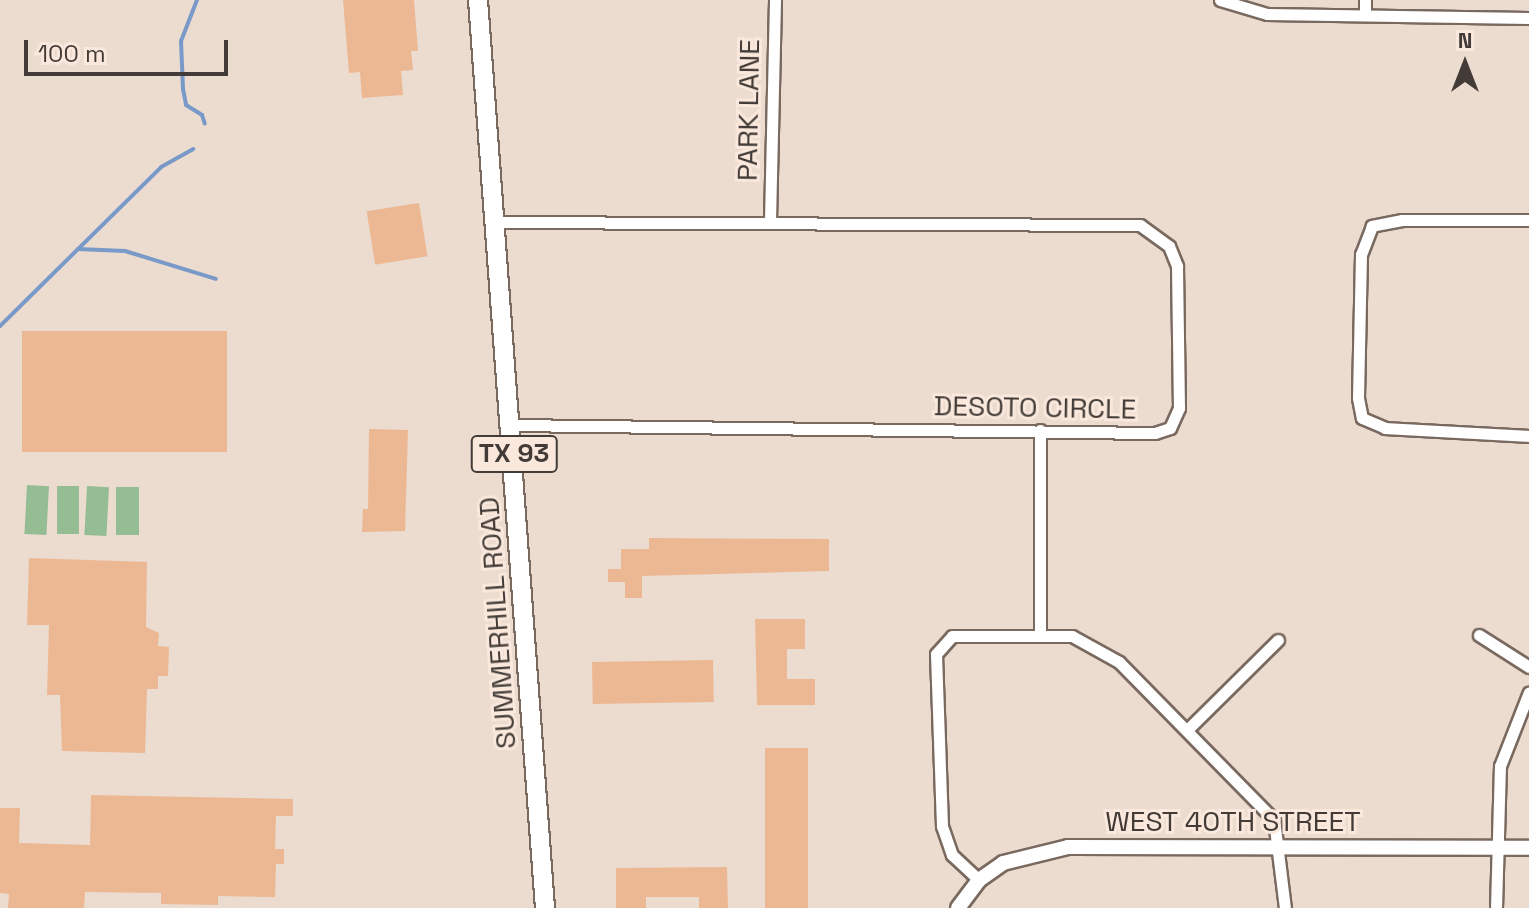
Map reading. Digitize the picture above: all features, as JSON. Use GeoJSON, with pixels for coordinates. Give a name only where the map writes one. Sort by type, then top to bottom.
{"type":"FeatureCollection","features":[{"type":"Feature","properties":{"kind":"main road","name":"SUMMERHILL ROAD"},"geometry":{"type":"LineString","coordinates":[[478,0],[512,425],[545,908]]}},
{"type":"Feature","properties":{"kind":"street","name":"PARK LANE"},"geometry":{"type":"LineString","coordinates":[[770,221],[775,0]]}},
{"type":"Feature","properties":{"kind":"street"},"geometry":{"type":"LineString","coordinates":[[1220,0],[1267,14],[1365,13],[1529,18]]}},
{"type":"Feature","properties":{"kind":"street"},"geometry":{"type":"LineString","coordinates":[[1365,0],[1365,13]]}},
{"type":"Feature","properties":{"kind":"street"},"geometry":{"type":"LineString","coordinates":[[1529,220],[1402,220],[1372,226],[1361,254],[1358,408],[1362,418],[1385,428],[1529,436]]}},
{"type":"Feature","properties":{"kind":"street","name":"DESOTO CIRCLE"},"geometry":{"type":"LineString","coordinates":[[497,222],[1140,225],[1156,232],[1177,266],[1177,419],[1155,433],[512,425]]}},
{"type":"Feature","properties":{"kind":"street"},"geometry":{"type":"LineString","coordinates":[[1040,430],[1040,633]]}},
{"type":"Feature","properties":{"kind":"street"},"geometry":{"type":"LineString","coordinates":[[979,880],[952,855],[942,826],[936,654],[941,642],[952,636],[1040,633],[1095,645],[1189,728],[1274,820],[1280,847],[1285,908]]}},
{"type":"Feature","properties":{"kind":"street"},"geometry":{"type":"LineString","coordinates":[[1479,635],[1529,667]]}},
{"type":"Feature","properties":{"kind":"street"},"geometry":{"type":"LineString","coordinates":[[1189,728],[1278,640]]}},
{"type":"Feature","properties":{"kind":"street"},"geometry":{"type":"LineString","coordinates":[[1496,908],[1500,766],[1529,692]]}},
{"type":"Feature","properties":{"kind":"street","name":"WEST 40TH STREET"},"geometry":{"type":"LineString","coordinates":[[958,908],[979,880],[1020,855],[1055,849],[1529,848]]}},
{"type":"Feature","properties":{"kind":"green space"},"geometry":{"type":"Polygon","coordinates":[[[27,485],[49,486],[46,535],[24,534],[27,485]]]}},
{"type":"Feature","properties":{"kind":"green space"},"geometry":{"type":"Polygon","coordinates":[[[57,486],[79,486],[79,534],[57,534],[57,486]]]}},
{"type":"Feature","properties":{"kind":"green space"},"geometry":{"type":"Polygon","coordinates":[[[87,486],[109,487],[106,536],[84,535],[87,486]]]}},
{"type":"Feature","properties":{"kind":"green space"},"geometry":{"type":"Polygon","coordinates":[[[116,487],[139,487],[139,535],[116,535],[116,487]]]}},
{"type":"Feature","properties":{"kind":"building"},"geometry":{"type":"Polygon","coordinates":[[[343,0],[414,0],[418,51],[411,51],[413,70],[401,71],[403,95],[362,98],[360,72],[349,73],[343,0]]]}},
{"type":"Feature","properties":{"kind":"building"},"geometry":{"type":"Polygon","coordinates":[[[419,203],[427,256],[375,265],[367,211],[419,203]]]}},
{"type":"Feature","properties":{"kind":"building"},"geometry":{"type":"Polygon","coordinates":[[[22,331],[227,331],[227,452],[22,452],[22,331]]]}},
{"type":"Feature","properties":{"kind":"building"},"geometry":{"type":"Polygon","coordinates":[[[369,429],[408,430],[405,531],[362,532],[363,509],[368,509],[369,429]]]}},
{"type":"Feature","properties":{"kind":"building"},"geometry":{"type":"Polygon","coordinates":[[[649,538],[829,539],[829,571],[642,576],[642,598],[625,598],[625,582],[608,582],[608,569],[621,569],[621,549],[649,549],[649,538]]]}},
{"type":"Feature","properties":{"kind":"building"},"geometry":{"type":"Polygon","coordinates":[[[29,558],[147,562],[146,627],[159,633],[158,646],[169,647],[168,676],[158,676],[158,689],[147,689],[145,753],[62,751],[60,695],[47,695],[49,625],[27,625],[29,558]]]}},
{"type":"Feature","properties":{"kind":"building"},"geometry":{"type":"Polygon","coordinates":[[[755,619],[805,619],[805,649],[787,649],[787,679],[815,679],[815,705],[757,705],[755,619]]]}},
{"type":"Feature","properties":{"kind":"building"},"geometry":{"type":"Polygon","coordinates":[[[713,660],[714,702],[593,704],[592,662],[713,660]]]}},
{"type":"Feature","properties":{"kind":"building"},"geometry":{"type":"Polygon","coordinates":[[[765,748],[808,748],[808,908],[765,908],[765,748]]]}},
{"type":"Feature","properties":{"kind":"building"},"geometry":{"type":"Polygon","coordinates":[[[91,795],[293,799],[293,816],[276,816],[275,849],[284,849],[284,864],[276,864],[275,897],[218,896],[218,905],[161,904],[161,893],[85,892],[84,908],[8,908],[9,894],[0,893],[0,808],[20,808],[19,843],[90,845],[91,795]]]}},
{"type":"Feature","properties":{"kind":"building"},"geometry":{"type":"Polygon","coordinates":[[[727,867],[728,908],[699,908],[699,897],[646,897],[646,908],[616,908],[616,868],[727,867]]]}},
{"type":"Feature","properties":{"kind":"waterway"},"geometry":{"type":"LineString","coordinates":[[197,0],[181,41],[183,89],[186,105],[202,115],[205,124]]}},
{"type":"Feature","properties":{"kind":"waterway"},"geometry":{"type":"LineString","coordinates":[[0,326],[161,167],[193,149]]}},
{"type":"Feature","properties":{"kind":"waterway"},"geometry":{"type":"LineString","coordinates":[[78,249],[125,251],[216,279]]}}]}
